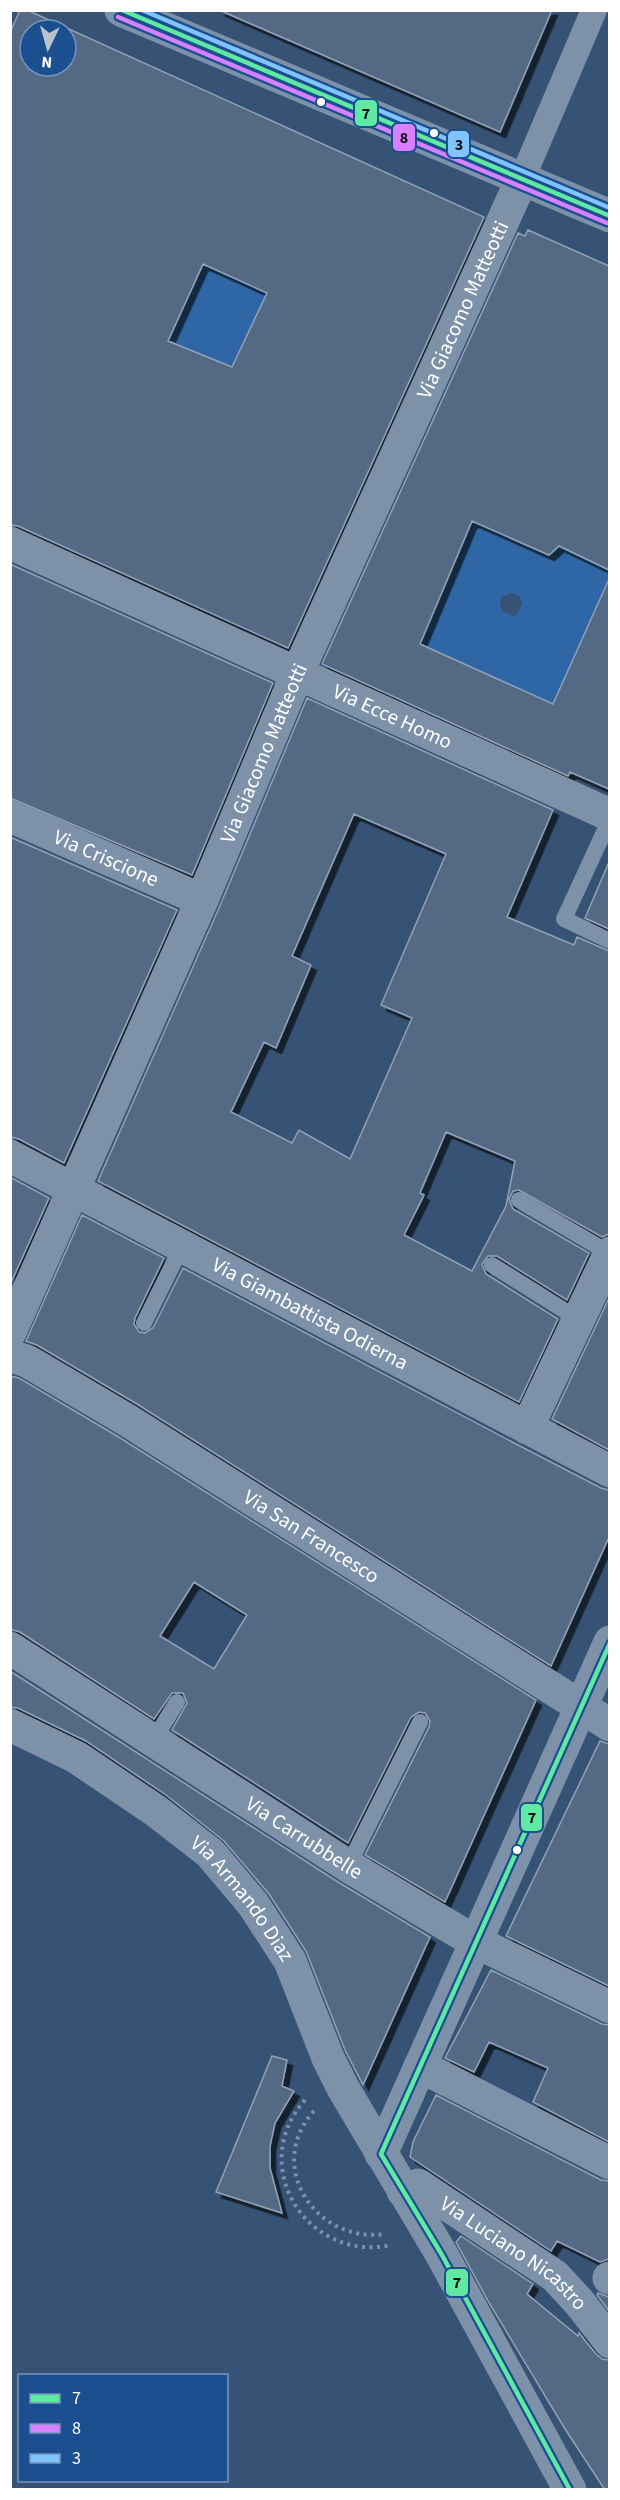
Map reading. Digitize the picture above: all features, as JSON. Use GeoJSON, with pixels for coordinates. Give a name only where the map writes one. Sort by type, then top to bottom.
{"type":"FeatureCollection","features":[{"type":"Feature","properties":{"kind":"street"},"geometry":{"type":"LineString","coordinates":[[121,10],[609,216]]}},
{"type":"Feature","properties":{"kind":"street"},"geometry":{"type":"LineString","coordinates":[[522,179],[594,10]]}},
{"type":"Feature","properties":{"kind":"street","name":"Via Giacomo Matteotti"},"geometry":{"type":"LineString","coordinates":[[10,1332],[20,1281],[72,1189],[202,900],[297,674],[522,179]]}},
{"type":"Feature","properties":{"kind":"street","name":"Via Ecce Homo"},"geometry":{"type":"LineString","coordinates":[[10,543],[609,817]]}},
{"type":"Feature","properties":{"kind":"street","name":"Via Criscione"},"geometry":{"type":"LineString","coordinates":[[10,816],[202,900]]}},
{"type":"Feature","properties":{"kind":"street","name":"Via Giambattista Odierna"},"geometry":{"type":"LineString","coordinates":[[10,1156],[609,1471]]}},
{"type":"Feature","properties":{"kind":"street"},"geometry":{"type":"LineString","coordinates":[[527,1428],[609,1253]]}},
{"type":"Feature","properties":{"kind":"street","name":"Via San Francesco"},"geometry":{"type":"LineString","coordinates":[[10,1356],[27,1361],[127,1420],[609,1725]]}},
{"type":"Feature","properties":{"kind":"street"},"geometry":{"type":"LineString","coordinates":[[381,2154],[609,1642]]}},
{"type":"Feature","properties":{"kind":"street","name":"Via Carrubbelle"},"geometry":{"type":"LineString","coordinates":[[10,1648],[348,1866],[474,1941],[609,2007]]}},
{"type":"Feature","properties":{"kind":"street","name":"Via Armando Diaz"},"geometry":{"type":"LineString","coordinates":[[10,1725],[76,1757],[156,1811],[210,1853],[253,1904],[290,1961],[328,2058],[381,2154],[442,2255],[570,2490]]}},
{"type":"Feature","properties":{"kind":"street"},"geometry":{"type":"LineString","coordinates":[[420,2067],[609,2163]]}},
{"type":"Feature","properties":{"kind":"street","name":"Via Luciano Nicastro"},"geometry":{"type":"LineString","coordinates":[[403,2191],[418,2185],[555,2276],[579,2302],[609,2342]]}},
{"type":"Feature","properties":{"kind":"lane"},"geometry":{"type":"LineString","coordinates":[[609,817],[564,919],[609,941]]}},
{"type":"Feature","properties":{"kind":"lane"},"geometry":{"type":"LineString","coordinates":[[519,1200],[609,1253]]}},
{"type":"Feature","properties":{"kind":"lane"},"geometry":{"type":"LineString","coordinates":[[144,1323],[182,1246]]}},
{"type":"Feature","properties":{"kind":"lane"},"geometry":{"type":"LineString","coordinates":[[492,1265],[578,1319]]}},
{"type":"Feature","properties":{"kind":"lane"},"geometry":{"type":"LineString","coordinates":[[153,1741],[177,1702]]}},
{"type":"Feature","properties":{"kind":"lane"},"geometry":{"type":"LineString","coordinates":[[348,1866],[420,1722]]}},
{"type":"Feature","properties":{"kind":"path"},"geometry":{"type":"LineString","coordinates":[[387,2233],[364,2235],[340,2229],[320,2216],[305,2198],[295,2163],[297,2141],[315,2109],[307,2098],[291,2120],[282,2151],[284,2180],[296,2208],[318,2231],[345,2244],[374,2248],[397,2244]]}},
{"type":"Feature","properties":{"kind":"shaded area"},"geometry":{"type":"Polygon","coordinates":[[[204,261],[277,294],[304,328],[260,308],[232,367],[154,335],[204,261]]]}},
{"type":"Feature","properties":{"kind":"shaded area"},"geometry":{"type":"Polygon","coordinates":[[[472,521],[549,555],[559,546],[609,570],[609,579],[553,704],[420,644],[472,521]],[[512,593],[501,597],[500,605],[503,612],[514,616],[517,614],[522,603],[519,596],[512,593]]]}},
{"type":"Feature","properties":{"kind":"building"},"geometry":{"type":"Polygon","coordinates":[[[20,10],[27,10],[45,18],[18,18],[18,78],[78,78],[78,33],[484,217],[288,648],[18,526],[10,525],[10,33],[20,10]],[[203,264],[168,341],[232,367],[267,293],[203,264]]]}},
{"type":"Feature","properties":{"kind":"building"},"geometry":{"type":"Polygon","coordinates":[[[219,10],[552,10],[500,132],[219,10]]]}},
{"type":"Feature","properties":{"kind":"building"},"geometry":{"type":"Polygon","coordinates":[[[528,230],[609,266],[609,570],[559,546],[549,555],[472,521],[420,644],[553,704],[609,579],[609,789],[570,772],[568,776],[322,664],[518,233],[525,236],[528,230]]]}},
{"type":"Feature","properties":{"kind":"building"},"geometry":{"type":"Polygon","coordinates":[[[10,564],[273,683],[192,875],[10,798],[10,564]]]}},
{"type":"Feature","properties":{"kind":"building"},"geometry":{"type":"Polygon","coordinates":[[[307,698],[553,810],[507,917],[574,945],[577,937],[609,951],[609,1234],[602,1237],[519,1190],[513,1191],[509,1199],[513,1209],[589,1253],[567,1300],[497,1256],[488,1256],[482,1264],[486,1274],[558,1319],[519,1402],[98,1181],[219,908],[307,698]],[[354,814],[292,956],[311,965],[276,1048],[264,1042],[231,1112],[292,1143],[299,1130],[350,1159],[412,1018],[381,1005],[446,854],[354,814]],[[446,1132],[420,1193],[424,1195],[404,1235],[472,1271],[506,1206],[515,1161],[446,1132]]]}},
{"type":"Feature","properties":{"kind":"building"},"geometry":{"type":"Polygon","coordinates":[[[10,837],[177,910],[64,1163],[19,1139],[10,1137],[10,837]]]}},
{"type":"Feature","properties":{"kind":"building"},"geometry":{"type":"Polygon","coordinates":[[[609,862],[609,929],[585,918],[609,862]]]}},
{"type":"Feature","properties":{"kind":"building"},"geometry":{"type":"Polygon","coordinates":[[[10,1177],[49,1198],[10,1285],[10,1177]]]}},
{"type":"Feature","properties":{"kind":"building"},"geometry":{"type":"Polygon","coordinates":[[[82,1215],[164,1258],[135,1318],[134,1324],[139,1332],[145,1333],[153,1328],[183,1268],[518,1445],[609,1490],[609,1537],[551,1666],[137,1404],[37,1345],[26,1341],[82,1215]]]}},
{"type":"Feature","properties":{"kind":"building"},"geometry":{"type":"Polygon","coordinates":[[[609,1298],[609,1450],[552,1419],[609,1298]]]}},
{"type":"Feature","properties":{"kind":"building"},"geometry":{"type":"Polygon","coordinates":[[[10,1376],[19,1378],[117,1436],[536,1700],[445,1902],[365,1855],[429,1727],[430,1721],[425,1713],[419,1712],[411,1717],[348,1843],[172,1730],[187,1703],[183,1693],[172,1693],[154,1719],[20,1632],[10,1629],[10,1376]],[[194,1582],[160,1636],[214,1669],[247,1615],[194,1582]]]}},
{"type":"Feature","properties":{"kind":"building"},"geometry":{"type":"Polygon","coordinates":[[[10,1671],[338,1882],[430,1937],[363,2085],[345,2050],[306,1951],[269,1894],[224,1841],[166,1795],[86,1741],[18,1708],[10,1707],[10,1671]]]}},
{"type":"Feature","properties":{"kind":"building"},"geometry":{"type":"Polygon","coordinates":[[[600,1741],[609,1744],[609,1986],[506,1936],[600,1741]]]}},
{"type":"Feature","properties":{"kind":"building"},"geometry":{"type":"Polygon","coordinates":[[[491,1970],[602,2024],[609,2025],[609,2142],[533,2102],[548,2068],[489,2042],[474,2072],[445,2058],[491,1970]]]}},
{"type":"Feature","properties":{"kind":"building"},"geometry":{"type":"Polygon","coordinates":[[[272,2056],[287,2060],[282,2086],[294,2091],[275,2123],[270,2146],[270,2168],[282,2213],[216,2192],[272,2056]]]}},
{"type":"Feature","properties":{"kind":"building"},"geometry":{"type":"Polygon","coordinates":[[[436,2095],[601,2180],[609,2181],[609,2259],[600,2262],[557,2241],[551,2251],[410,2157],[413,2142],[436,2095]]]}},
{"type":"Feature","properties":{"kind":"building"},"geometry":{"type":"Polygon","coordinates":[[[461,2236],[533,2284],[527,2294],[578,2336],[579,2333],[602,2359],[609,2360],[609,2490],[605,2490],[565,2429],[488,2301],[456,2242],[461,2236]]]}},
{"type":"Feature","properties":{"kind":"building"},"geometry":{"type":"Polygon","coordinates":[[[598,2293],[609,2297],[609,2311],[597,2295],[598,2293]]]}},
{"type":"Feature","properties":{"kind":"transit line","name":"7"},"geometry":{"type":"LineString","coordinates":[[122,10],[610,216]]}},
{"type":"Feature","properties":{"kind":"transit line","name":"3"},"geometry":{"type":"LineString","coordinates":[[142,10],[610,208]]}},
{"type":"Feature","properties":{"kind":"transit line","name":"8"},"geometry":{"type":"LineString","coordinates":[[118,17],[607,223]]}},
{"type":"Feature","properties":{"kind":"transit line","name":"7"},"geometry":{"type":"LineString","coordinates":[[570,2490],[442,2255],[381,2154],[610,1643]]}}]}
